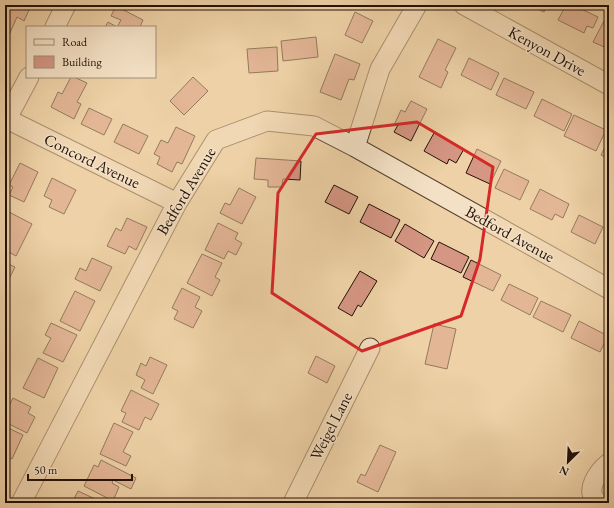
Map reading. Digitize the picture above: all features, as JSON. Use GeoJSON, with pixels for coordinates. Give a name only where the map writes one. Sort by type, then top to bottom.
{"type":"FeatureCollection","features":[{"type":"Feature","properties":{"kind":"street"},"geometry":{"type":"LineString","coordinates":[[56,26],[66,5]]}},
{"type":"Feature","properties":{"kind":"street"},"geometry":{"type":"LineString","coordinates":[[355,147],[380,68],[417,5]]}},
{"type":"Feature","properties":{"kind":"street","name":"Kenyon Drive"},"geometry":{"type":"LineString","coordinates":[[464,5],[609,85]]}},
{"type":"Feature","properties":{"kind":"street"},"geometry":{"type":"LineString","coordinates":[[6,120],[28,78]]}},
{"type":"Feature","properties":{"kind":"street","name":"Concord Avenue"},"geometry":{"type":"LineString","coordinates":[[6,120],[177,203]]}},
{"type":"Feature","properties":{"kind":"street","name":"Bedford Avenue"},"geometry":{"type":"LineString","coordinates":[[21,503],[177,203],[216,140],[267,121],[314,126],[355,147],[609,289]]}},
{"type":"Feature","properties":{"kind":"street","name":"Weigel Lane"},"geometry":{"type":"LineString","coordinates":[[293,503],[370,348]]}},
{"type":"Feature","properties":{"kind":"street"},"geometry":{"type":"LineString","coordinates":[[599,503],[595,501],[592,495],[592,486],[598,473],[609,463]]}},
{"type":"Feature","properties":{"kind":"highlighted area"},"geometry":{"type":"Polygon","coordinates":[[[417,122],[493,167],[480,259],[461,316],[362,351],[272,293],[278,193],[316,134],[417,122]]]}},
{"type":"Feature","properties":{"kind":"building"},"geometry":{"type":"Polygon","coordinates":[[[5,5],[19,5],[29,10],[24,21],[17,17],[9,35],[5,33],[5,5]]]}},
{"type":"Feature","properties":{"kind":"building"},"geometry":{"type":"Polygon","coordinates":[[[530,5],[547,5],[544,12],[530,5]]]}},
{"type":"Feature","properties":{"kind":"building"},"geometry":{"type":"Polygon","coordinates":[[[566,5],[573,5],[598,17],[593,28],[587,26],[584,33],[558,20],[566,5]]]}},
{"type":"Feature","properties":{"kind":"building"},"geometry":{"type":"Polygon","coordinates":[[[116,6],[143,20],[140,26],[118,26],[121,20],[111,16],[116,6]]]}},
{"type":"Feature","properties":{"kind":"building"},"geometry":{"type":"Polygon","coordinates":[[[355,12],[373,21],[362,43],[345,35],[355,12]]]}},
{"type":"Feature","properties":{"kind":"building"},"geometry":{"type":"Polygon","coordinates":[[[604,21],[609,23],[609,49],[593,42],[604,21]]]}},
{"type":"Feature","properties":{"kind":"building"},"geometry":{"type":"Polygon","coordinates":[[[108,22],[115,26],[106,26],[108,22]]]}},
{"type":"Feature","properties":{"kind":"building"},"geometry":{"type":"Polygon","coordinates":[[[316,37],[318,57],[283,61],[281,41],[316,37]]]}},
{"type":"Feature","properties":{"kind":"building"},"geometry":{"type":"Polygon","coordinates":[[[438,39],[456,48],[445,70],[448,72],[441,88],[419,77],[438,39]]]}},
{"type":"Feature","properties":{"kind":"building"},"geometry":{"type":"Polygon","coordinates":[[[277,47],[278,71],[249,73],[247,49],[277,47]]]}},
{"type":"Feature","properties":{"kind":"building"},"geometry":{"type":"Polygon","coordinates":[[[335,54],[360,64],[354,80],[349,79],[341,100],[320,92],[335,54]]]}},
{"type":"Feature","properties":{"kind":"building"},"geometry":{"type":"Polygon","coordinates":[[[469,58],[499,73],[491,90],[461,75],[469,58]]]}},
{"type":"Feature","properties":{"kind":"building"},"geometry":{"type":"Polygon","coordinates":[[[193,77],[208,91],[184,115],[170,101],[193,77]]]}},
{"type":"Feature","properties":{"kind":"building"},"geometry":{"type":"Polygon","coordinates":[[[70,78],[76,78],[87,83],[77,102],[81,104],[74,119],[51,107],[58,92],[62,94],[70,78]]]}},
{"type":"Feature","properties":{"kind":"building"},"geometry":{"type":"Polygon","coordinates":[[[504,78],[534,92],[526,109],[496,95],[504,78]]]}},
{"type":"Feature","properties":{"kind":"building"},"geometry":{"type":"Polygon","coordinates":[[[542,99],[572,114],[564,131],[534,116],[542,99]]]}},
{"type":"Feature","properties":{"kind":"building"},"geometry":{"type":"Polygon","coordinates":[[[411,101],[427,109],[411,141],[394,132],[398,125],[395,123],[401,110],[405,112],[411,101]]]}},
{"type":"Feature","properties":{"kind":"building"},"geometry":{"type":"Polygon","coordinates":[[[89,108],[112,119],[104,135],[81,124],[89,108]]]}},
{"type":"Feature","properties":{"kind":"building"},"geometry":{"type":"Polygon","coordinates":[[[574,115],[606,130],[596,151],[564,136],[574,115]]]}},
{"type":"Feature","properties":{"kind":"building"},"geometry":{"type":"Polygon","coordinates":[[[123,124],[148,136],[139,154],[114,142],[123,124]]]}},
{"type":"Feature","properties":{"kind":"building"},"geometry":{"type":"Polygon","coordinates":[[[176,127],[195,136],[182,164],[177,162],[172,172],[157,164],[160,157],[154,154],[161,140],[168,143],[176,127]]]}},
{"type":"Feature","properties":{"kind":"building"},"geometry":{"type":"Polygon","coordinates":[[[434,133],[464,149],[456,163],[449,159],[447,164],[424,151],[434,133]]]}},
{"type":"Feature","properties":{"kind":"building"},"geometry":{"type":"Polygon","coordinates":[[[609,139],[609,159],[601,155],[609,139]]]}},
{"type":"Feature","properties":{"kind":"building"},"geometry":{"type":"Polygon","coordinates":[[[477,149],[501,161],[490,184],[466,173],[477,149]]]}},
{"type":"Feature","properties":{"kind":"building"},"geometry":{"type":"Polygon","coordinates":[[[256,158],[301,161],[300,180],[283,179],[282,187],[268,187],[268,180],[254,179],[256,158]]]}},
{"type":"Feature","properties":{"kind":"building"},"geometry":{"type":"Polygon","coordinates":[[[20,163],[38,172],[24,202],[9,195],[13,187],[9,185],[20,163]]]}},
{"type":"Feature","properties":{"kind":"building"},"geometry":{"type":"Polygon","coordinates":[[[504,169],[529,181],[520,200],[495,188],[504,169]]]}},
{"type":"Feature","properties":{"kind":"building"},"geometry":{"type":"Polygon","coordinates":[[[52,178],[76,190],[64,214],[49,207],[52,200],[44,196],[52,178]]]}},
{"type":"Feature","properties":{"kind":"building"},"geometry":{"type":"Polygon","coordinates":[[[334,185],[358,197],[349,214],[325,202],[334,185]]]}},
{"type":"Feature","properties":{"kind":"building"},"geometry":{"type":"Polygon","coordinates":[[[239,188],[256,197],[242,224],[220,213],[225,203],[230,205],[239,188]]]}},
{"type":"Feature","properties":{"kind":"building"},"geometry":{"type":"Polygon","coordinates":[[[540,189],[569,204],[563,218],[555,214],[552,220],[530,209],[540,189]]]}},
{"type":"Feature","properties":{"kind":"building"},"geometry":{"type":"Polygon","coordinates":[[[369,204],[400,220],[391,238],[360,222],[369,204]]]}},
{"type":"Feature","properties":{"kind":"building"},"geometry":{"type":"Polygon","coordinates":[[[9,212],[32,224],[16,256],[5,250],[5,221],[9,212]]]}},
{"type":"Feature","properties":{"kind":"building"},"geometry":{"type":"Polygon","coordinates":[[[579,215],[603,227],[595,244],[571,232],[579,215]]]}},
{"type":"Feature","properties":{"kind":"building"},"geometry":{"type":"Polygon","coordinates":[[[127,218],[147,227],[136,250],[129,246],[125,254],[107,246],[116,228],[121,231],[127,218]]]}},
{"type":"Feature","properties":{"kind":"building"},"geometry":{"type":"Polygon","coordinates":[[[218,223],[238,233],[235,239],[242,243],[236,255],[228,251],[224,259],[205,250],[218,223]]]}},
{"type":"Feature","properties":{"kind":"building"},"geometry":{"type":"Polygon","coordinates":[[[405,224],[434,241],[424,258],[395,241],[405,224]]]}},
{"type":"Feature","properties":{"kind":"building"},"geometry":{"type":"Polygon","coordinates":[[[439,242],[469,257],[461,273],[431,259],[439,242]]]}},
{"type":"Feature","properties":{"kind":"building"},"geometry":{"type":"Polygon","coordinates":[[[202,254],[222,263],[215,277],[220,280],[212,296],[187,283],[202,254]]]}},
{"type":"Feature","properties":{"kind":"building"},"geometry":{"type":"Polygon","coordinates":[[[5,255],[9,257],[6,263],[15,267],[7,283],[5,283],[5,255]]]}},
{"type":"Feature","properties":{"kind":"building"},"geometry":{"type":"Polygon","coordinates":[[[92,258],[112,267],[100,291],[75,279],[80,268],[86,271],[92,258]]]}},
{"type":"Feature","properties":{"kind":"building"},"geometry":{"type":"Polygon","coordinates":[[[471,260],[501,275],[493,291],[463,277],[471,260]]]}},
{"type":"Feature","properties":{"kind":"building"},"geometry":{"type":"Polygon","coordinates":[[[360,271],[377,281],[361,307],[358,305],[352,316],[338,308],[360,271]]]}},
{"type":"Feature","properties":{"kind":"building"},"geometry":{"type":"Polygon","coordinates":[[[509,284],[538,298],[530,315],[501,300],[509,284]]]}},
{"type":"Feature","properties":{"kind":"building"},"geometry":{"type":"Polygon","coordinates":[[[182,288],[200,297],[195,307],[202,311],[193,328],[174,319],[178,311],[172,308],[182,288]]]}},
{"type":"Feature","properties":{"kind":"building"},"geometry":{"type":"Polygon","coordinates":[[[75,291],[95,301],[80,331],[60,321],[75,291]]]}},
{"type":"Feature","properties":{"kind":"building"},"geometry":{"type":"Polygon","coordinates":[[[541,301],[571,315],[563,332],[533,317],[541,301]]]}},
{"type":"Feature","properties":{"kind":"building"},"geometry":{"type":"Polygon","coordinates":[[[579,321],[608,336],[600,352],[571,338],[579,321]]]}},
{"type":"Feature","properties":{"kind":"building"},"geometry":{"type":"Polygon","coordinates":[[[51,323],[77,335],[63,362],[43,353],[51,338],[45,335],[51,323]]]}},
{"type":"Feature","properties":{"kind":"building"},"geometry":{"type":"Polygon","coordinates":[[[434,324],[456,329],[447,369],[425,364],[434,324]]]}},
{"type":"Feature","properties":{"kind":"building"},"geometry":{"type":"Polygon","coordinates":[[[316,356],[335,366],[327,383],[308,373],[316,356]]]}},
{"type":"Feature","properties":{"kind":"building"},"geometry":{"type":"Polygon","coordinates":[[[150,357],[167,365],[153,394],[141,388],[145,380],[136,375],[141,363],[146,366],[150,357]]]}},
{"type":"Feature","properties":{"kind":"building"},"geometry":{"type":"Polygon","coordinates":[[[38,358],[58,368],[44,398],[23,388],[38,358]]]}},
{"type":"Feature","properties":{"kind":"building"},"geometry":{"type":"Polygon","coordinates":[[[131,390],[159,404],[151,420],[145,417],[139,430],[122,422],[126,413],[121,411],[131,390]]]}},
{"type":"Feature","properties":{"kind":"building"},"geometry":{"type":"Polygon","coordinates":[[[13,398],[31,407],[28,413],[35,417],[27,433],[5,422],[5,414],[13,398]]]}},
{"type":"Feature","properties":{"kind":"building"},"geometry":{"type":"Polygon","coordinates":[[[114,423],[133,432],[123,452],[131,456],[126,466],[100,454],[114,423]]]}},
{"type":"Feature","properties":{"kind":"building"},"geometry":{"type":"Polygon","coordinates":[[[6,427],[23,435],[12,459],[7,456],[5,461],[6,427]]]}},
{"type":"Feature","properties":{"kind":"building"},"geometry":{"type":"Polygon","coordinates":[[[380,445],[396,452],[378,492],[357,482],[361,474],[365,476],[380,445]]]}},
{"type":"Feature","properties":{"kind":"building"},"geometry":{"type":"Polygon","coordinates":[[[101,460],[136,478],[131,489],[113,480],[112,483],[119,487],[113,501],[84,486],[94,465],[98,467],[101,460]]]}},
{"type":"Feature","properties":{"kind":"building"},"geometry":{"type":"Polygon","coordinates":[[[78,491],[104,503],[72,503],[78,491]]]}}]}
